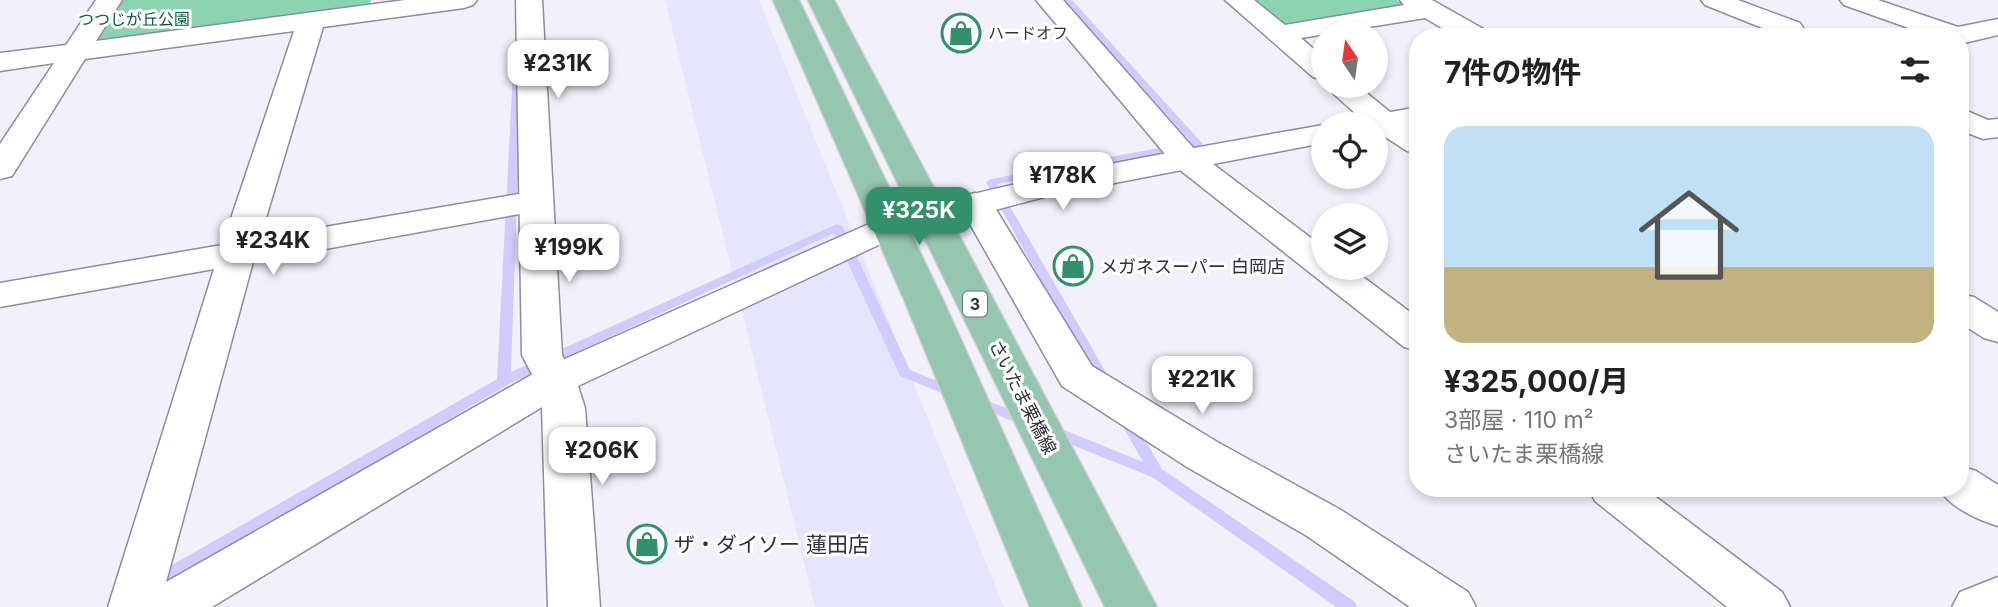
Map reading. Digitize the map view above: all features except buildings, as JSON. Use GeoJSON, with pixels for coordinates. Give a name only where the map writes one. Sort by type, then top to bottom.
{"type":"FeatureCollection","features":[{"type":"Feature","properties":{"kind":"main road","name":"さいたま栗橋線"},"geometry":{"type":"LineString","coordinates":[[786,0],[1131,607]]}},
{"type":"Feature","properties":{"kind":"main road","name":"さいたま栗橋線"},"geometry":{"type":"LineString","coordinates":[[821,0],[910,220],[995,458],[1056,607]]}},
{"type":"Feature","properties":{"kind":"street"},"geometry":{"type":"LineString","coordinates":[[0,169],[109,0]]}},
{"type":"Feature","properties":{"kind":"street"},"geometry":{"type":"LineString","coordinates":[[0,62],[311,21],[378,6],[464,0]]}},
{"type":"Feature","properties":{"kind":"street"},"geometry":{"type":"LineString","coordinates":[[529,0],[542,355],[555,380],[564,408],[574,607]]}},
{"type":"Feature","properties":{"kind":"street"},"geometry":{"type":"LineString","coordinates":[[1049,0],[1186,159],[1311,255]]}},
{"type":"Feature","properties":{"kind":"street"},"geometry":{"type":"LineString","coordinates":[[1238,0],[1311,61]]}},
{"type":"Feature","properties":{"kind":"street"},"geometry":{"type":"LineString","coordinates":[[1714,0],[1786,28]]}},
{"type":"Feature","properties":{"kind":"street"},"geometry":{"type":"LineString","coordinates":[[1853,0],[1932,28]]}},
{"type":"Feature","properties":{"kind":"street"},"geometry":{"type":"LineString","coordinates":[[1279,34],[1421,4],[1462,28]]}},
{"type":"Feature","properties":{"kind":"street"},"geometry":{"type":"LineString","coordinates":[[134,607],[237,254],[311,21]]}},
{"type":"Feature","properties":{"kind":"street"},"geometry":{"type":"LineString","coordinates":[[1969,33],[1998,27]]}},
{"type":"Feature","properties":{"kind":"street"},"geometry":{"type":"LineString","coordinates":[[1353,98],[1368,112]]}},
{"type":"Feature","properties":{"kind":"street"},"geometry":{"type":"LineString","coordinates":[[1388,122],[1409,118]]}},
{"type":"Feature","properties":{"kind":"street"},"geometry":{"type":"LineString","coordinates":[[1969,122],[1983,130],[1998,128]]}},
{"type":"Feature","properties":{"kind":"street"},"geometry":{"type":"LineString","coordinates":[[1388,127],[1409,139]]}},
{"type":"Feature","properties":{"kind":"street"},"geometry":{"type":"LineString","coordinates":[[192,599],[555,380],[910,220],[975,203],[1311,136]]}},
{"type":"Feature","properties":{"kind":"street"},"geometry":{"type":"LineString","coordinates":[[0,295],[536,201]]}},
{"type":"Feature","properties":{"kind":"street"},"geometry":{"type":"LineString","coordinates":[[975,203],[1077,376],[1203,454],[1324,523],[1450,607]]}},
{"type":"Feature","properties":{"kind":"street"},"geometry":{"type":"LineString","coordinates":[[1343,280],[1409,331]]}},
{"type":"Feature","properties":{"kind":"street"},"geometry":{"type":"LineString","coordinates":[[1969,311],[1998,329]]}},
{"type":"Feature","properties":{"kind":"street"},"geometry":{"type":"LineString","coordinates":[[1969,490],[1998,508]]}},
{"type":"Feature","properties":{"kind":"street"},"geometry":{"type":"LineString","coordinates":[[1623,497],[1764,607]]}},
{"type":"Feature","properties":{"kind":"street"},"geometry":{"type":"LineString","coordinates":[[1978,607],[1998,599]]}},
{"type":"Feature","properties":{"kind":"shaded area"},"geometry":{"type":"Polygon","coordinates":[[[665,0],[759,0],[1004,607],[815,607],[665,0]]]}},
{"type":"Feature","properties":{"kind":"green space","name":"つつじが丘公園"},"geometry":{"type":"Polygon","coordinates":[[[122,0],[371,0],[370,4],[360,9],[107,42],[98,38],[122,0]]]}},
{"type":"Feature","properties":{"kind":"green space"},"geometry":{"type":"Polygon","coordinates":[[[1251,0],[1396,0],[1405,4],[1284,25],[1251,0]]]}},
{"type":"Feature","properties":{"kind":"waterway"},"geometry":{"type":"LineString","coordinates":[[1067,0],[1198,144],[991,182],[1104,381]]}},
{"type":"Feature","properties":{"kind":"waterway"},"geometry":{"type":"LineString","coordinates":[[504,381],[518,52]]}},
{"type":"Feature","properties":{"kind":"waterway"},"geometry":{"type":"LineString","coordinates":[[504,381],[837,227],[905,373],[954,393]]}},
{"type":"Feature","properties":{"kind":"waterway"},"geometry":{"type":"LineString","coordinates":[[162,607],[171,574],[504,381]]}},
{"type":"Feature","properties":{"kind":"waterway"},"geometry":{"type":"LineString","coordinates":[[977,402],[1025,421]]}},
{"type":"Feature","properties":{"kind":"waterway"},"geometry":{"type":"LineString","coordinates":[[1125,418],[1157,473]]}},
{"type":"Feature","properties":{"kind":"waterway"},"geometry":{"type":"LineString","coordinates":[[1052,431],[1157,473]]}},
{"type":"Feature","properties":{"kind":"waterway"},"geometry":{"type":"LineString","coordinates":[[1157,473],[1349,607]]}},
{"type":"Feature","properties":{"kind":"place","name":"ハードオフ"},"geometry":{"type":"Point","coordinates":[961,33]}},
{"type":"Feature","properties":{"kind":"place","name":"メガネスーパー 白岡店"},"geometry":{"type":"Point","coordinates":[1073,266]}},
{"type":"Feature","properties":{"kind":"place","name":"ザ・ダイソー 蓮田店"},"geometry":{"type":"Point","coordinates":[647,544]}}]}
